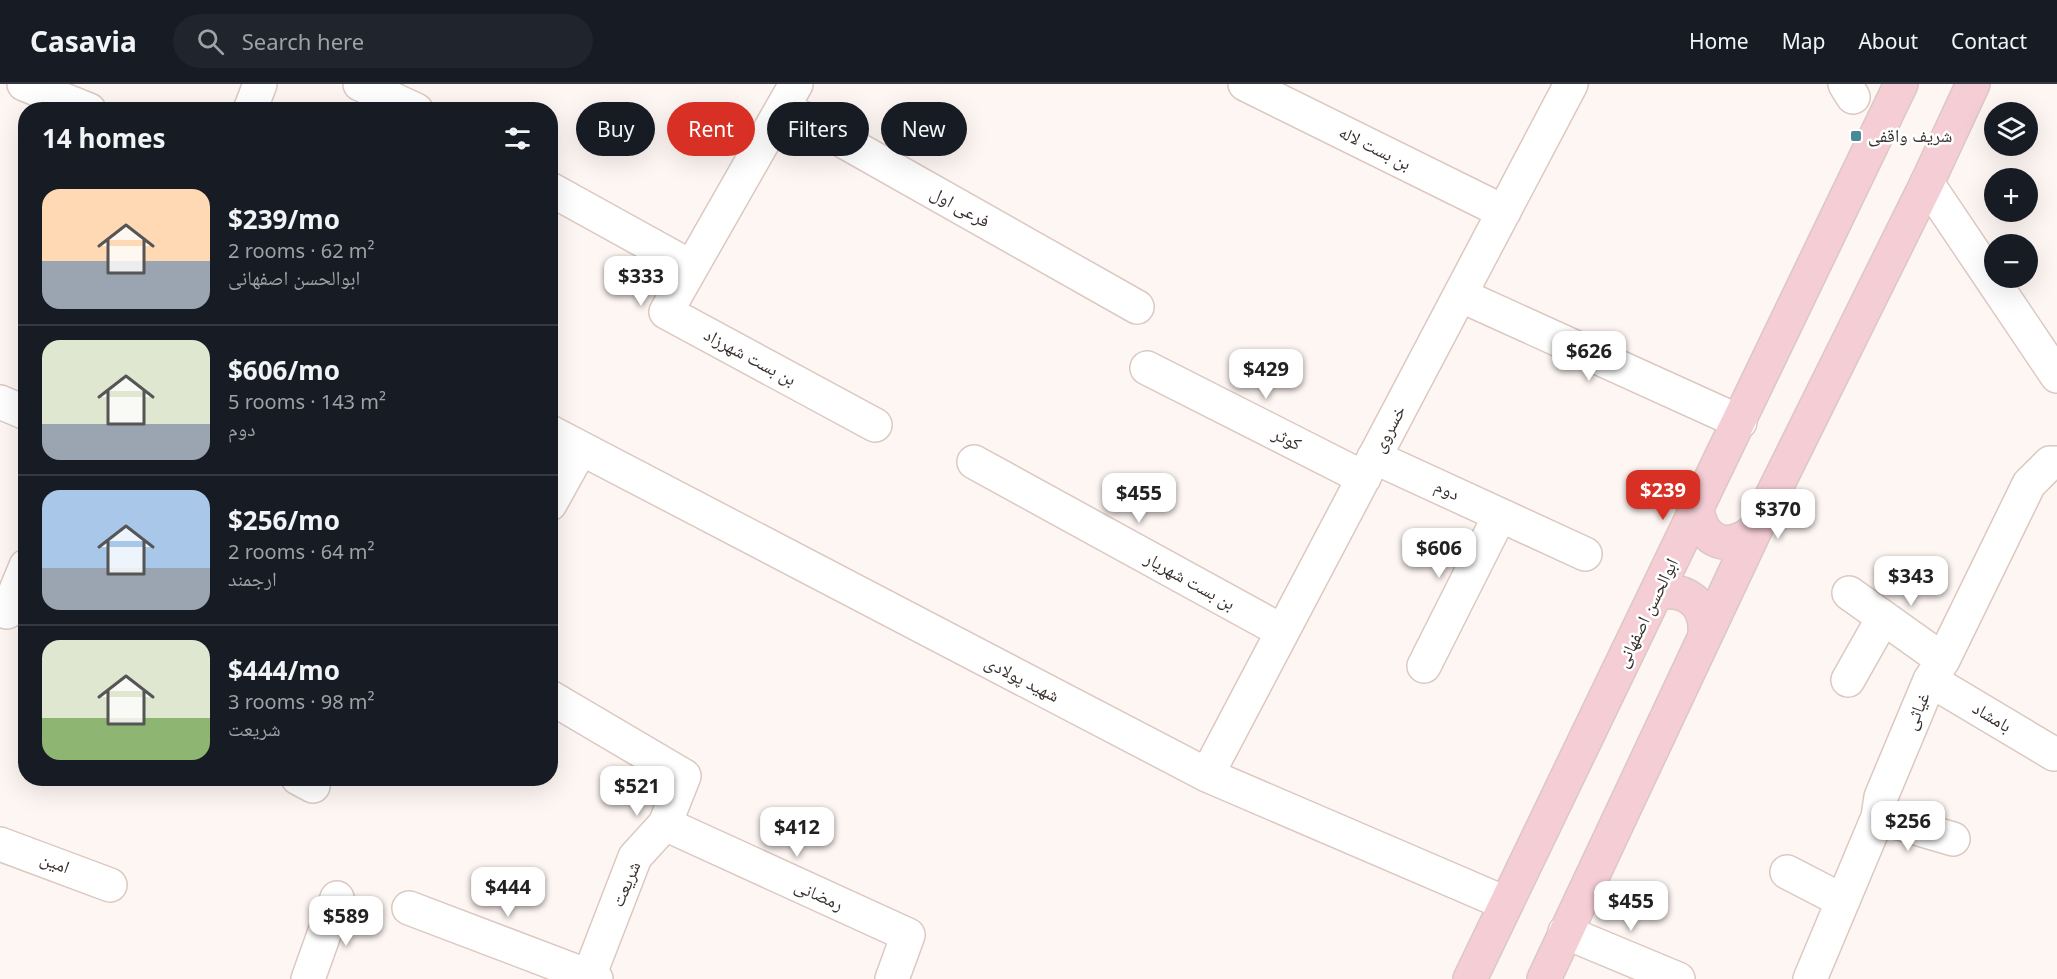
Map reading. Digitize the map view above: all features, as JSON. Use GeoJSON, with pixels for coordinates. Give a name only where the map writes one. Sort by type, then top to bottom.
{"type":"FeatureCollection","features":[{"type":"Feature","properties":{"kind":"main road","name":"ابوالحسن اصفهانی"},"geometry":{"type":"LineString","coordinates":[[1470,979],[1901,84]]}},
{"type":"Feature","properties":{"kind":"main road"},"geometry":{"type":"LineString","coordinates":[[1544,979],[1755,530],[1927,183],[1972,84]]}},
{"type":"Feature","properties":{"kind":"main road"},"geometry":{"type":"LineString","coordinates":[[1696,510],[1699,523],[1706,534],[1718,542],[1732,543],[1744,539],[1755,530]]}},
{"type":"Feature","properties":{"kind":"main road"},"geometry":{"type":"LineString","coordinates":[[1657,593],[1676,591],[1694,599],[1702,609],[1706,621],[1706,634]]}},
{"type":"Feature","properties":{"kind":"street"},"geometry":{"type":"LineString","coordinates":[[24,84],[69,102]]}},
{"type":"Feature","properties":{"kind":"street"},"geometry":{"type":"LineString","coordinates":[[253,102],[261,84]]}},
{"type":"Feature","properties":{"kind":"street"},"geometry":{"type":"LineString","coordinates":[[360,84],[399,102]]}},
{"type":"Feature","properties":{"kind":"street","name":"بن بست لاله"},"geometry":{"type":"LineString","coordinates":[[1245,84],[1504,212]]}},
{"type":"Feature","properties":{"kind":"street","name":"خسروی"},"geometry":{"type":"LineString","coordinates":[[1207,775],[1280,630],[1369,467],[1571,84]]}},
{"type":"Feature","properties":{"kind":"street","name":"بن بست شهرزاد"},"geometry":{"type":"LineString","coordinates":[[790,96],[666,312],[875,425]]}},
{"type":"Feature","properties":{"kind":"street","name":"فرعی اول"},"geometry":{"type":"LineString","coordinates":[[790,96],[1137,307]]}},
{"type":"Feature","properties":{"kind":"street"},"geometry":{"type":"LineString","coordinates":[[1927,183],[2057,375]]}},
{"type":"Feature","properties":{"kind":"street"},"geometry":{"type":"LineString","coordinates":[[558,193],[691,267]]}},
{"type":"Feature","properties":{"kind":"street"},"geometry":{"type":"LineString","coordinates":[[1460,295],[1740,422]]}},
{"type":"Feature","properties":{"kind":"street","name":"کوثر"},"geometry":{"type":"LineString","coordinates":[[1146,368],[1369,467]]}},
{"type":"Feature","properties":{"kind":"street"},"geometry":{"type":"LineString","coordinates":[[0,402],[18,410]]}},
{"type":"Feature","properties":{"kind":"street","name":"شهید پولادی"},"geometry":{"type":"LineString","coordinates":[[558,437],[1207,775],[1505,903]]}},
{"type":"Feature","properties":{"kind":"street"},"geometry":{"type":"LineString","coordinates":[[558,490],[580,450]]}},
{"type":"Feature","properties":{"kind":"street","name":"بن بست شهریار"},"geometry":{"type":"LineString","coordinates":[[974,462],[1280,630]]}},
{"type":"Feature","properties":{"kind":"street","name":"غیاثی"},"geometry":{"type":"LineString","coordinates":[[1810,979],[1878,817],[1881,797],[1937,670],[2029,484],[2050,463],[2057,463]]}},
{"type":"Feature","properties":{"kind":"street","name":"دوم"},"geometry":{"type":"LineString","coordinates":[[1369,467],[1500,515],[1585,554]]}},
{"type":"Feature","properties":{"kind":"street"},"geometry":{"type":"LineString","coordinates":[[1424,666],[1500,515]]}},
{"type":"Feature","properties":{"kind":"street"},"geometry":{"type":"LineString","coordinates":[[7,612],[18,585]]}},
{"type":"Feature","properties":{"kind":"street","name":"بامشاد"},"geometry":{"type":"LineString","coordinates":[[1849,593],[1882,618],[1937,670],[2054,754]]}},
{"type":"Feature","properties":{"kind":"street"},"geometry":{"type":"LineString","coordinates":[[1848,680],[1882,618]]}},
{"type":"Feature","properties":{"kind":"street","name":"شریعت"},"geometry":{"type":"LineString","coordinates":[[558,702],[684,776],[665,824],[636,857],[592,977]]}},
{"type":"Feature","properties":{"kind":"street"},"geometry":{"type":"LineString","coordinates":[[1878,817],[1953,838]]}},
{"type":"Feature","properties":{"kind":"street","name":"رمضانی"},"geometry":{"type":"LineString","coordinates":[[665,824],[908,935],[892,979]]}},
{"type":"Feature","properties":{"kind":"street","name":"امین"},"geometry":{"type":"LineString","coordinates":[[0,844],[110,885]]}},
{"type":"Feature","properties":{"kind":"street"},"geometry":{"type":"LineString","coordinates":[[1787,872],[1843,901]]}},
{"type":"Feature","properties":{"kind":"street"},"geometry":{"type":"LineString","coordinates":[[308,979],[337,898]]}},
{"type":"Feature","properties":{"kind":"street"},"geometry":{"type":"LineString","coordinates":[[409,909],[592,977]]}},
{"type":"Feature","properties":{"kind":"street"},"geometry":{"type":"LineString","coordinates":[[1565,932],[1642,972],[1678,979]]}},
{"type":"Feature","properties":{"kind":"place","name":"شریف واقفی"},"geometry":{"type":"Point","coordinates":[1856,136]}}]}
